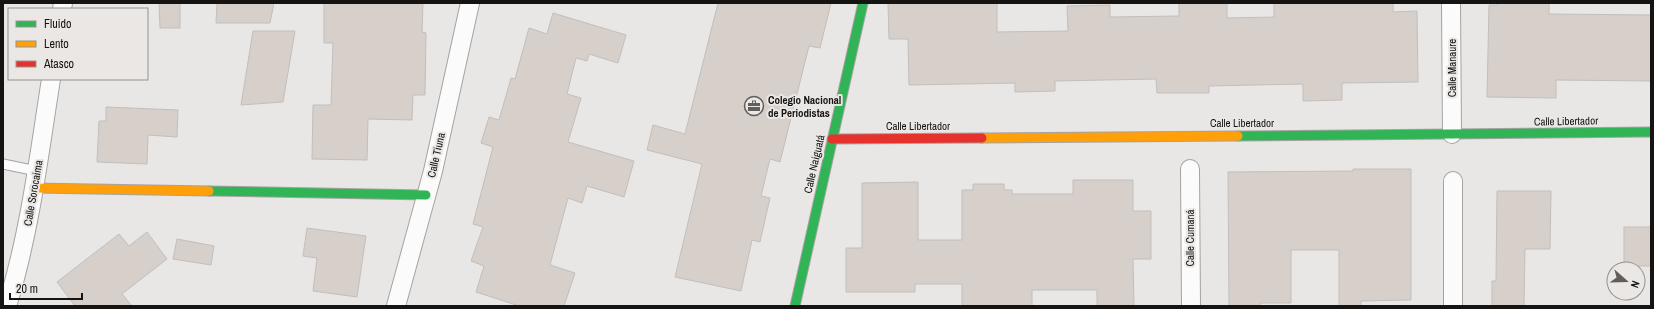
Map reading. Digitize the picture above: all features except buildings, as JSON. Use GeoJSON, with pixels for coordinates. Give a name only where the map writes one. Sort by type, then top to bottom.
{"type":"FeatureCollection","features":[{"type":"Feature","properties":{"kind":"street","name":"Calle Tiuna"},"geometry":{"type":"LineString","coordinates":[[396,306],[426,195],[470,3]]}},
{"type":"Feature","properties":{"kind":"street","name":"Calle Naiguatá"},"geometry":{"type":"LineString","coordinates":[[795,306],[863,3]]}},
{"type":"Feature","properties":{"kind":"street","name":"Calle Manaure"},"geometry":{"type":"LineString","coordinates":[[1451,3],[1452,134]]}},
{"type":"Feature","properties":{"kind":"street","name":"Calle Sorocaima"},"geometry":{"type":"LineString","coordinates":[[8,306],[19,267],[51,80]]}},
{"type":"Feature","properties":{"kind":"street","name":"Calle Libertador"},"geometry":{"type":"LineString","coordinates":[[832,139],[1651,132]]}},
{"type":"Feature","properties":{"kind":"street","name":"Calle Cumaná"},"geometry":{"type":"LineString","coordinates":[[1190,169],[1191,306]]}},
{"type":"Feature","properties":{"kind":"street"},"geometry":{"type":"LineString","coordinates":[[35,180],[426,195]]}},
{"type":"Feature","properties":{"kind":"street"},"geometry":{"type":"LineString","coordinates":[[1453,181],[1453,306]]}},
{"type":"Feature","properties":{"kind":"lane"},"geometry":{"type":"LineString","coordinates":[[3,164],[35,180]]}},
{"type":"Feature","properties":{"kind":"traffic: fast"},"geometry":{"type":"LineString","coordinates":[[795,306],[863,3]]}},
{"type":"Feature","properties":{"kind":"traffic: fast"},"geometry":{"type":"LineString","coordinates":[[1238,136],[1651,132]]}},
{"type":"Feature","properties":{"kind":"traffic: fast"},"geometry":{"type":"LineString","coordinates":[[209,191],[426,195]]}},
{"type":"Feature","properties":{"kind":"traffic: slow"},"geometry":{"type":"LineString","coordinates":[[982,138],[1238,136]]}},
{"type":"Feature","properties":{"kind":"traffic: slow"},"geometry":{"type":"LineString","coordinates":[[34,188],[209,191]]}},
{"type":"Feature","properties":{"kind":"traffic: jam"},"geometry":{"type":"LineString","coordinates":[[832,139],[982,138]]}},
{"type":"Feature","properties":{"kind":"place","name":"Colegio Nacional de Periodistas"},"geometry":{"type":"Point","coordinates":[754,106]}}]}
